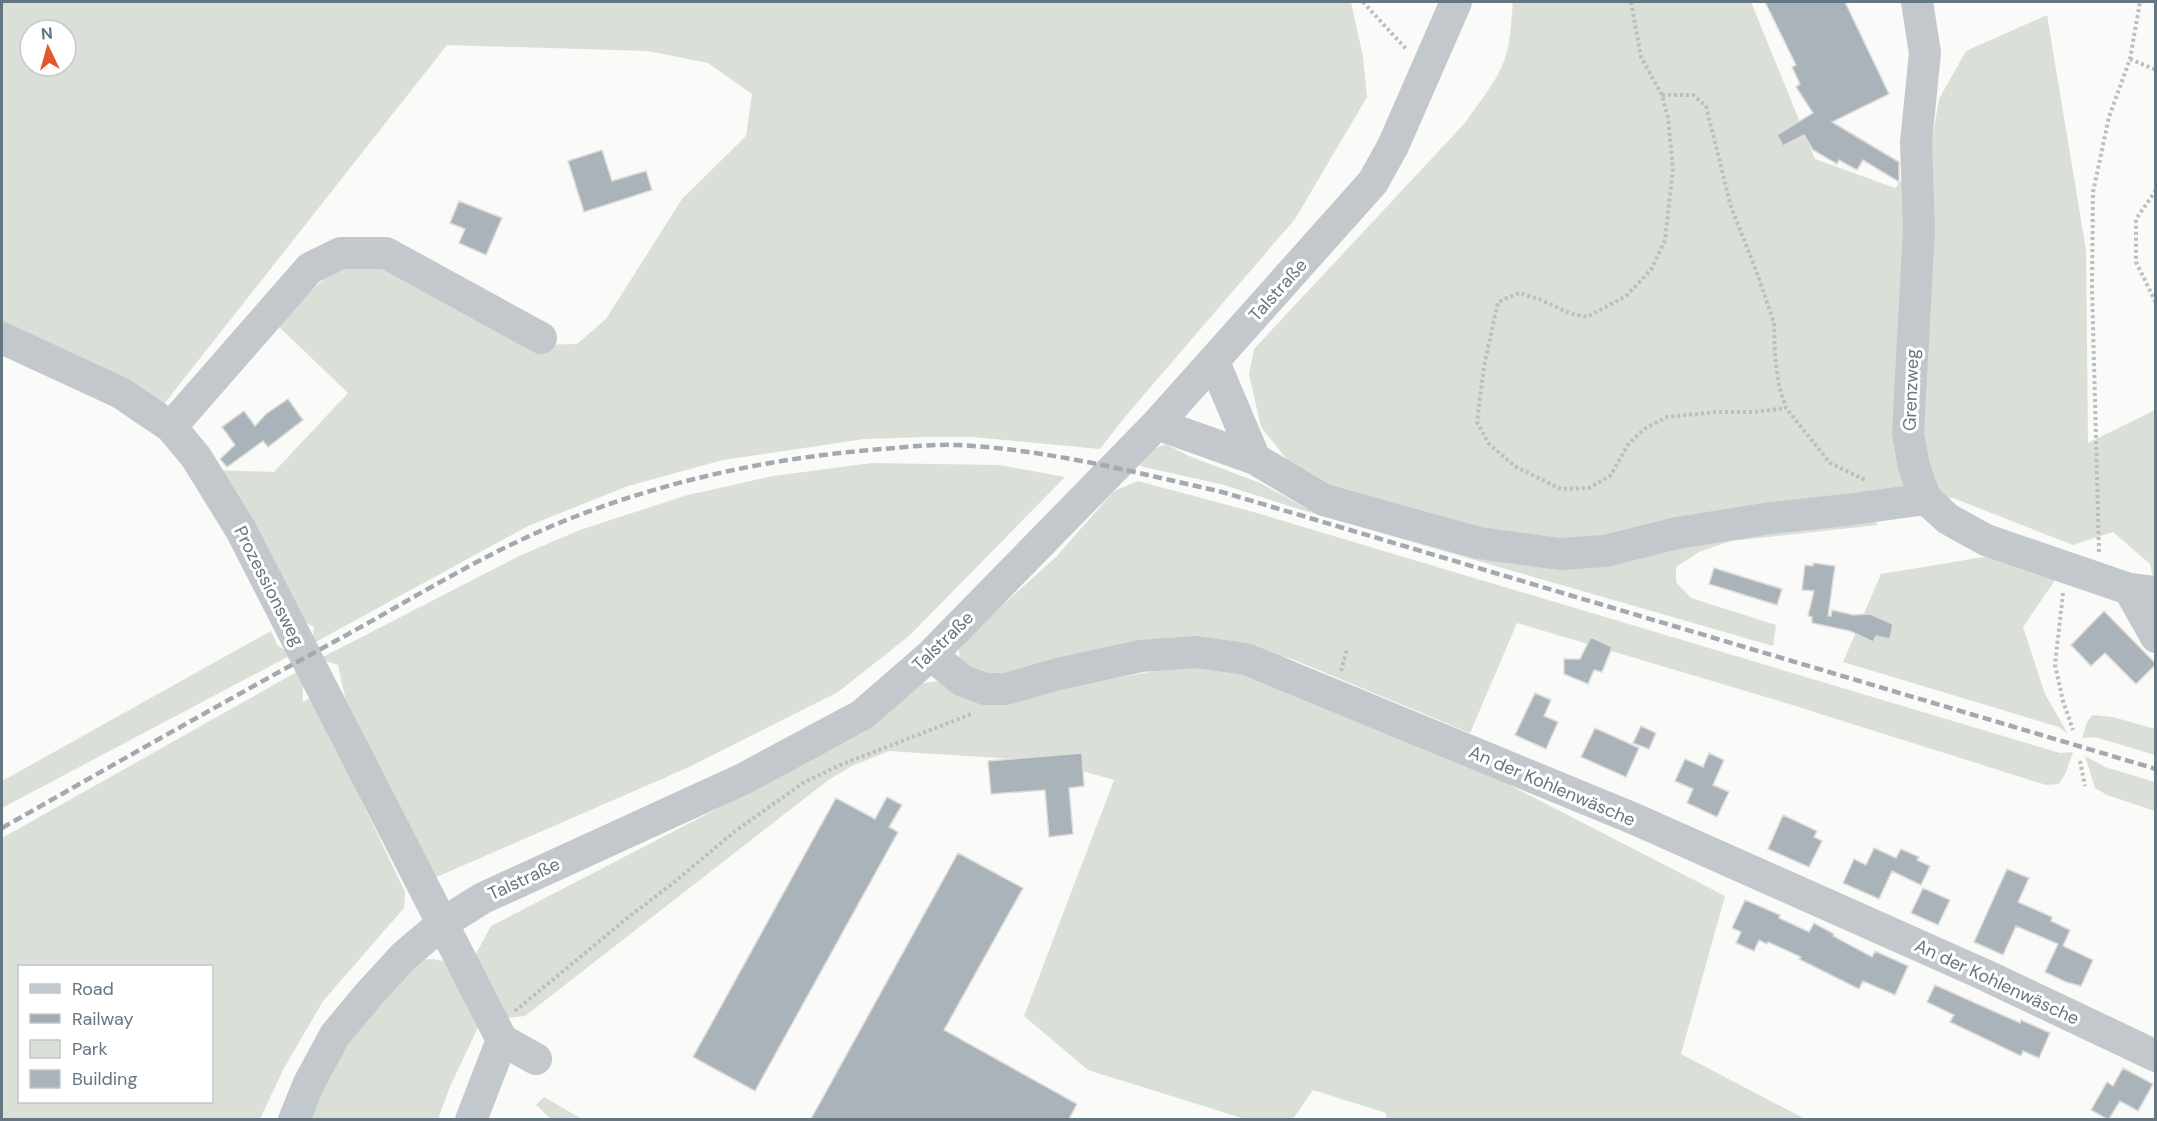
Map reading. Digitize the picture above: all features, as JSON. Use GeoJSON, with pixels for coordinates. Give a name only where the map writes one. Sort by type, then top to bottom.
{"type":"FeatureCollection","features":[{"type":"Feature","properties":{"kind":"street","name":"Talstraße"},"geometry":{"type":"LineString","coordinates":[[294,1119],[309,1083],[335,1035],[404,956],[442,923],[483,898],[743,779],[816,741],[862,715],[931,655],[1157,424],[1373,182],[1393,146],[1455,2]]}},
{"type":"Feature","properties":{"kind":"street","name":"Grenzweg"},"geometry":{"type":"LineString","coordinates":[[1917,2],[1925,53],[1916,142],[1919,229],[1908,433],[1914,467],[1926,499],[1948,519],[1986,540],[2100,579],[2142,590],[2156,636]]}},
{"type":"Feature","properties":{"kind":"street"},"geometry":{"type":"LineString","coordinates":[[171,427],[310,268],[341,253],[386,253],[541,338]]}},
{"type":"Feature","properties":{"kind":"street","name":"Prozessionsweg"},"geometry":{"type":"LineString","coordinates":[[2,338],[121,393],[171,427],[196,457],[241,530],[499,1034]]}},
{"type":"Feature","properties":{"kind":"street"},"geometry":{"type":"LineString","coordinates":[[1214,362],[1255,459]]}},
{"type":"Feature","properties":{"kind":"street"},"geometry":{"type":"LineString","coordinates":[[1157,424],[1255,459],[1324,500],[1479,543],[1560,554],[1605,551],[1677,533],[1771,518],[1926,499]]}},
{"type":"Feature","properties":{"kind":"street","name":"An der Kohlenwäsche"},"geometry":{"type":"LineString","coordinates":[[931,655],[963,681],[985,689],[1006,688],[1141,656],[1196,652],[1246,659],[1637,820],[1985,975],[2156,1056]]}},
{"type":"Feature","properties":{"kind":"street"},"geometry":{"type":"LineString","coordinates":[[471,1119],[499,1034],[536,1059]]}},
{"type":"Feature","properties":{"kind":"path"},"geometry":{"type":"LineString","coordinates":[[1363,2],[1410,53],[1414,43]]}},
{"type":"Feature","properties":{"kind":"path"},"geometry":{"type":"LineString","coordinates":[[1631,2],[1641,57],[1662,95],[1668,118],[1673,169],[1665,240],[1651,270],[1626,296],[1587,316],[1569,313],[1519,292],[1498,302],[1484,366],[1477,422],[1490,444],[1516,467],[1561,489],[1589,488],[1610,476],[1629,443],[1646,428],[1667,417],[1786,408]]}},
{"type":"Feature","properties":{"kind":"path"},"geometry":{"type":"LineString","coordinates":[[2100,579],[2092,288],[2093,192],[2109,117],[2130,59],[2140,2]]}},
{"type":"Feature","properties":{"kind":"path"},"geometry":{"type":"LineString","coordinates":[[2130,59],[2156,70]]}},
{"type":"Feature","properties":{"kind":"path"},"geometry":{"type":"LineString","coordinates":[[1662,95],[1693,95],[1706,106],[1731,207],[1774,323],[1775,358],[1779,386],[1786,408],[1830,463],[1868,482]]}},
{"type":"Feature","properties":{"kind":"path"},"geometry":{"type":"LineString","coordinates":[[2156,190],[2136,219],[2136,262],[2156,303]]}},
{"type":"Feature","properties":{"kind":"path"},"geometry":{"type":"LineString","coordinates":[[2069,569],[2062,598],[2055,665],[2062,701],[2073,730]]}},
{"type":"Feature","properties":{"kind":"path"},"geometry":{"type":"LineString","coordinates":[[499,1034],[626,919],[734,832],[803,783],[840,765],[972,714],[1006,688]]}},
{"type":"Feature","properties":{"kind":"path"},"geometry":{"type":"LineString","coordinates":[[2080,761],[2085,786]]}},
{"type":"Feature","properties":{"kind":"green space"},"geometry":{"type":"Polygon","coordinates":[[[2,2],[1351,2],[1363,57],[1367,97],[1295,219],[1100,449],[973,437],[925,437],[864,439],[723,460],[628,486],[528,526],[312,644],[314,627],[299,619],[215,470],[274,472],[348,393],[275,323],[341,264],[392,263],[538,345],[577,344],[606,319],[682,199],[746,136],[752,94],[708,63],[648,51],[447,45],[164,404],[2,327],[2,2]]]}},
{"type":"Feature","properties":{"kind":"green space"},"geometry":{"type":"Polygon","coordinates":[[[1513,2],[1751,2],[1815,159],[1895,188],[1931,146],[1939,99],[1966,51],[2047,15],[2086,250],[2088,443],[2155,410],[2155,587],[2150,564],[2113,532],[2073,545],[1953,498],[1863,498],[1621,537],[1551,540],[1464,526],[1337,490],[1296,471],[1261,427],[1249,374],[1254,349],[1464,124],[1502,66],[1509,42],[1513,2]]]}},
{"type":"Feature","properties":{"kind":"green space"},"geometry":{"type":"Polygon","coordinates":[[[1166,444],[1189,456],[1260,483],[1306,508],[1415,538],[1621,555],[1873,519],[1878,525],[1731,541],[1699,552],[1676,567],[1676,582],[1691,598],[1776,625],[1773,646],[1305,511],[1224,485],[1140,466],[1150,452],[1166,444]]]}},
{"type":"Feature","properties":{"kind":"green space"},"geometry":{"type":"Polygon","coordinates":[[[872,463],[999,465],[1065,477],[909,636],[838,692],[687,768],[432,879],[349,715],[338,665],[319,659],[519,556],[580,530],[684,496],[773,476],[872,463]]]}},
{"type":"Feature","properties":{"kind":"green space"},"geometry":{"type":"Polygon","coordinates":[[[1138,481],[1257,513],[2060,753],[2073,752],[2059,784],[2046,785],[1789,704],[1517,623],[1470,733],[1292,659],[1238,646],[997,679],[960,664],[959,650],[967,637],[1056,557],[1114,491],[1138,481]]]}},
{"type":"Feature","properties":{"kind":"green space"},"geometry":{"type":"Polygon","coordinates":[[[2002,554],[2060,573],[2023,627],[2045,694],[2068,734],[2059,727],[1843,662],[1881,574],[2002,554]]]}},
{"type":"Feature","properties":{"kind":"green space"},"geometry":{"type":"Polygon","coordinates":[[[271,631],[278,646],[293,654],[2,808],[2,781],[271,631]]]}},
{"type":"Feature","properties":{"kind":"green space"},"geometry":{"type":"Polygon","coordinates":[[[1192,664],[1241,670],[1455,757],[1725,896],[1681,1054],[1805,1119],[1386,1119],[1386,1113],[1313,1090],[1293,1119],[1245,1119],[1088,1070],[1024,1016],[1114,780],[1047,761],[889,751],[852,766],[827,781],[525,1016],[507,1018],[471,963],[491,926],[865,732],[923,683],[940,681],[1089,683],[1192,664]]]}},
{"type":"Feature","properties":{"kind":"green space"},"geometry":{"type":"Polygon","coordinates":[[[302,669],[303,702],[312,697],[405,892],[404,908],[323,1001],[283,1070],[260,1119],[2,1119],[2,838],[302,669]]]}},
{"type":"Feature","properties":{"kind":"green space"},"geometry":{"type":"Polygon","coordinates":[[[2092,715],[2113,717],[2155,729],[2155,755],[2095,737],[2082,738],[2092,715]]]}},
{"type":"Feature","properties":{"kind":"green space"},"geometry":{"type":"Polygon","coordinates":[[[2085,756],[2105,767],[2155,782],[2155,811],[2107,795],[2095,788],[2085,756]]]}},
{"type":"Feature","properties":{"kind":"green space"},"geometry":{"type":"Polygon","coordinates":[[[421,960],[443,961],[479,1025],[449,1089],[438,1119],[308,1120],[334,1065],[359,1026],[421,960]]]}},
{"type":"Feature","properties":{"kind":"green space"},"geometry":{"type":"Polygon","coordinates":[[[544,1097],[582,1119],[551,1119],[536,1105],[544,1097]]]}},
{"type":"Feature","properties":{"kind":"building"},"geometry":{"type":"Polygon","coordinates":[[[1765,2],[1845,2],[1889,94],[1832,122],[1899,162],[1899,182],[1863,160],[1857,170],[1839,160],[1837,164],[1813,150],[1804,135],[1783,146],[1777,135],[1813,113],[1796,87],[1800,84],[1792,67],[1796,65],[1765,2]]]}},
{"type":"Feature","properties":{"kind":"building"},"geometry":{"type":"Polygon","coordinates":[[[602,150],[612,181],[646,171],[652,190],[584,212],[568,161],[602,150]]]}},
{"type":"Feature","properties":{"kind":"building"},"geometry":{"type":"Polygon","coordinates":[[[459,201],[502,218],[486,255],[459,243],[465,229],[450,223],[459,201]]]}},
{"type":"Feature","properties":{"kind":"building"},"geometry":{"type":"Polygon","coordinates":[[[288,399],[303,420],[268,447],[263,441],[227,467],[220,459],[235,445],[222,427],[244,411],[255,426],[266,414],[288,399]]]}},
{"type":"Feature","properties":{"kind":"building"},"geometry":{"type":"Polygon","coordinates":[[[1813,563],[1835,566],[1828,616],[1831,616],[1832,610],[1853,615],[1870,614],[1893,624],[1890,639],[1876,636],[1873,642],[1850,631],[1812,623],[1812,617],[1808,616],[1814,591],[1802,590],[1805,565],[1813,566],[1813,563]]]}},
{"type":"Feature","properties":{"kind":"building"},"geometry":{"type":"Polygon","coordinates":[[[1714,568],[1782,589],[1777,605],[1709,584],[1714,568]]]}},
{"type":"Feature","properties":{"kind":"building"},"geometry":{"type":"Polygon","coordinates":[[[2104,611],[2156,664],[2136,684],[2105,653],[2091,666],[2071,645],[2104,611]]]}},
{"type":"Feature","properties":{"kind":"building"},"geometry":{"type":"Polygon","coordinates":[[[1591,637],[1612,647],[1602,672],[1594,670],[1588,684],[1564,674],[1564,659],[1580,659],[1591,637]]]}},
{"type":"Feature","properties":{"kind":"building"},"geometry":{"type":"Polygon","coordinates":[[[1535,693],[1551,700],[1544,716],[1558,722],[1546,749],[1515,735],[1535,693]]]}},
{"type":"Feature","properties":{"kind":"building"},"geometry":{"type":"Polygon","coordinates":[[[1641,726],[1656,733],[1649,749],[1633,743],[1641,726]]]}},
{"type":"Feature","properties":{"kind":"building"},"geometry":{"type":"Polygon","coordinates":[[[1595,728],[1639,748],[1626,777],[1581,757],[1595,728]]]}},
{"type":"Feature","properties":{"kind":"building"},"geometry":{"type":"Polygon","coordinates":[[[1082,753],[1084,786],[1069,788],[1073,834],[1049,837],[1045,790],[991,794],[988,761],[1082,753]]]}},
{"type":"Feature","properties":{"kind":"building"},"geometry":{"type":"Polygon","coordinates":[[[1709,753],[1724,760],[1713,785],[1729,792],[1717,817],[1687,803],[1693,789],[1675,781],[1685,759],[1703,767],[1709,753]]]}},
{"type":"Feature","properties":{"kind":"building"},"geometry":{"type":"Polygon","coordinates":[[[887,797],[902,805],[889,827],[898,832],[755,1091],[693,1057],[836,798],[875,819],[887,797]]]}},
{"type":"Feature","properties":{"kind":"building"},"geometry":{"type":"Polygon","coordinates":[[[1783,815],[1817,831],[1814,837],[1822,841],[1809,867],[1768,849],[1783,815]]]}},
{"type":"Feature","properties":{"kind":"building"},"geometry":{"type":"Polygon","coordinates":[[[1874,848],[1896,858],[1901,849],[1919,857],[1917,860],[1930,866],[1921,885],[1892,871],[1879,899],[1843,883],[1854,859],[1866,865],[1874,848]]]}},
{"type":"Feature","properties":{"kind":"building"},"geometry":{"type":"Polygon","coordinates":[[[958,853],[1023,888],[944,1030],[1077,1104],[1069,1119],[811,1119],[958,853]]]}},
{"type":"Feature","properties":{"kind":"building"},"geometry":{"type":"Polygon","coordinates":[[[2007,869],[2029,878],[2018,902],[2052,917],[2051,921],[2070,930],[2063,946],[2093,960],[2081,986],[2045,972],[2058,944],[2016,926],[2003,955],[1974,942],[2007,869]]]}},
{"type":"Feature","properties":{"kind":"building"},"geometry":{"type":"Polygon","coordinates":[[[1923,888],[1950,900],[1938,925],[1911,913],[1923,888]]]}},
{"type":"Feature","properties":{"kind":"building"},"geometry":{"type":"Polygon","coordinates":[[[1745,900],[1780,915],[1779,918],[1809,932],[1814,923],[1872,957],[1875,951],[1908,966],[1895,995],[1863,981],[1859,989],[1799,959],[1801,957],[1768,942],[1767,944],[1759,940],[1754,951],[1736,943],[1741,932],[1732,928],[1745,900]]]}},
{"type":"Feature","properties":{"kind":"building"},"geometry":{"type":"Polygon","coordinates":[[[1935,985],[2020,1023],[2021,1020],[2050,1033],[2039,1058],[2023,1051],[2021,1056],[1950,1022],[1954,1015],[1927,1002],[1935,985]]]}},
{"type":"Feature","properties":{"kind":"building"},"geometry":{"type":"Polygon","coordinates":[[[2123,1068],[2153,1084],[2138,1111],[2120,1101],[2107,1119],[2091,1110],[2107,1082],[2113,1086],[2123,1068]]]}},
{"type":"Feature","properties":{"kind":"railway"},"geometry":{"type":"LineString","coordinates":[[2,828],[447,578],[569,519],[642,493],[755,466],[831,454],[934,445],[989,447],[1056,456],[1222,492],[2156,769]]}}]}
